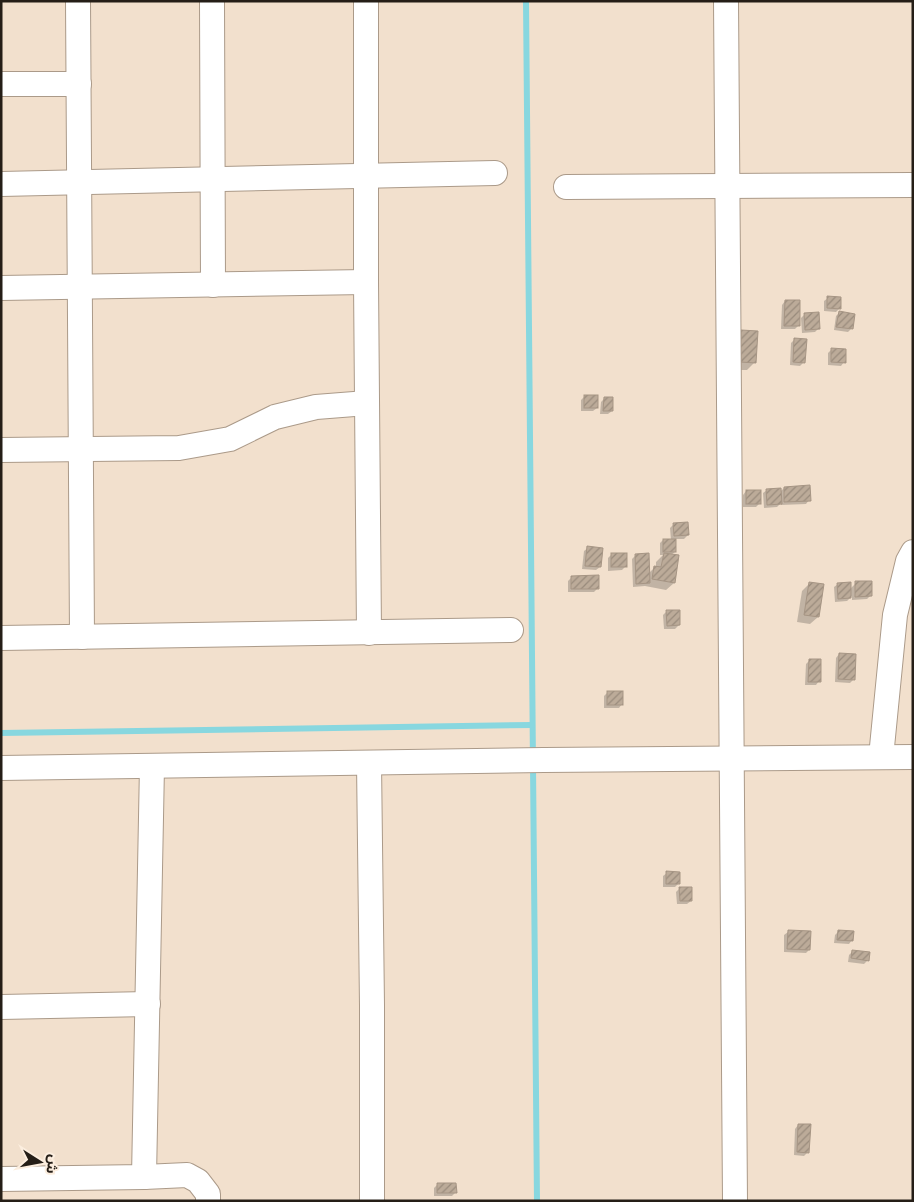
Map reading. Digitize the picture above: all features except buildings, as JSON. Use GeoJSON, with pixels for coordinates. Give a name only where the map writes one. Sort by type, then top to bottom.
{"type":"FeatureCollection","features":[{"type":"Feature","properties":{"kind":"street"},"geometry":{"type":"LineString","coordinates":[[78,1],[82,637]]}},
{"type":"Feature","properties":{"kind":"street"},"geometry":{"type":"LineString","coordinates":[[212,1],[213,285]]}},
{"type":"Feature","properties":{"kind":"street"},"geometry":{"type":"LineString","coordinates":[[366,1],[369,633]]}},
{"type":"Feature","properties":{"kind":"street"},"geometry":{"type":"LineString","coordinates":[[726,1],[736,1201]]}},
{"type":"Feature","properties":{"kind":"street"},"geometry":{"type":"LineString","coordinates":[[1,84],[79,84]]}},
{"type":"Feature","properties":{"kind":"street"},"geometry":{"type":"LineString","coordinates":[[1,184],[495,173]]}},
{"type":"Feature","properties":{"kind":"street"},"geometry":{"type":"LineString","coordinates":[[566,187],[913,185]]}},
{"type":"Feature","properties":{"kind":"street"},"geometry":{"type":"LineString","coordinates":[[1,288],[366,282]]}},
{"type":"Feature","properties":{"kind":"street"},"geometry":{"type":"LineString","coordinates":[[1,450],[178,448],[230,439],[276,417],[316,407],[367,403]]}},
{"type":"Feature","properties":{"kind":"street"},"geometry":{"type":"LineString","coordinates":[[881,757],[895,615],[908,560],[913,552]]}},
{"type":"Feature","properties":{"kind":"street"},"geometry":{"type":"LineString","coordinates":[[1,638],[511,630]]}},
{"type":"Feature","properties":{"kind":"street"},"geometry":{"type":"LineString","coordinates":[[1,768],[518,760],[913,757]]}},
{"type":"Feature","properties":{"kind":"street"},"geometry":{"type":"LineString","coordinates":[[369,763],[372,1201]]}},
{"type":"Feature","properties":{"kind":"street"},"geometry":{"type":"LineString","coordinates":[[144,1177],[152,766]]}},
{"type":"Feature","properties":{"kind":"street"},"geometry":{"type":"LineString","coordinates":[[1,1007],[148,1004]]}},
{"type":"Feature","properties":{"kind":"street"},"geometry":{"type":"LineString","coordinates":[[1,1179],[187,1175],[198,1181],[208,1194],[208,1201]]}},
{"type":"Feature","properties":{"kind":"waterway"},"geometry":{"type":"LineString","coordinates":[[526,1],[537,1201]]}},
{"type":"Feature","properties":{"kind":"waterway"},"geometry":{"type":"LineString","coordinates":[[1,733],[532,725]]}}]}
